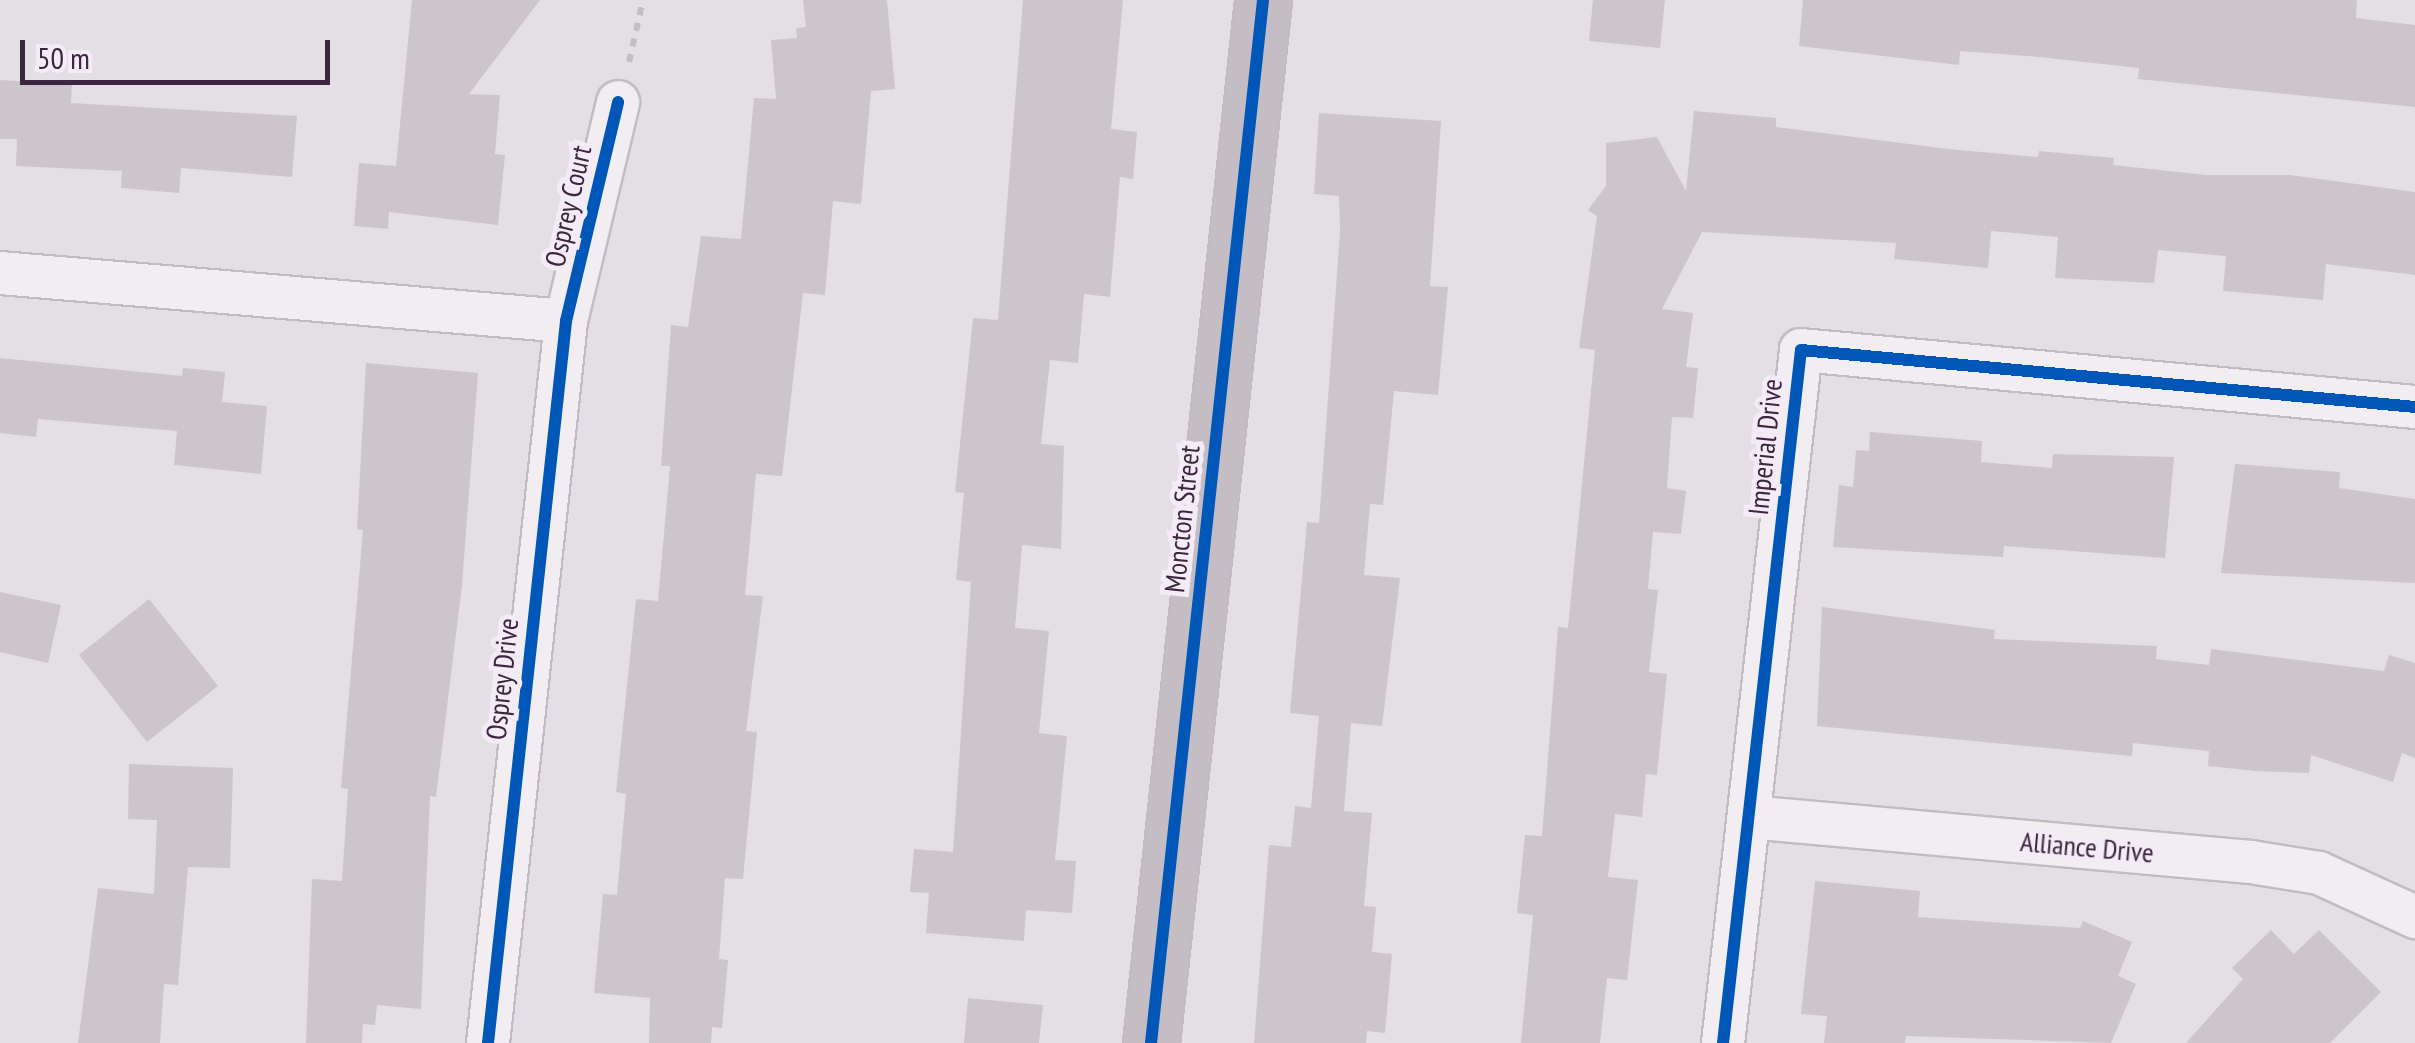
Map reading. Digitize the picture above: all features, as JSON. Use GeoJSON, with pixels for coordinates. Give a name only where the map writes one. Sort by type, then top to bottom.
{"type":"FeatureCollection","features":[{"type":"Feature","properties":{"kind":"street","name":"Moncton Street"},"geometry":{"type":"LineString","coordinates":[[1151,1043],[1263,0]]}},
{"type":"Feature","properties":{"kind":"street","name":"Osprey Court"},"geometry":{"type":"LineString","coordinates":[[566,321],[618,102]]}},
{"type":"Feature","properties":{"kind":"street"},"geometry":{"type":"LineString","coordinates":[[0,273],[566,321]]}},
{"type":"Feature","properties":{"kind":"street","name":"Osprey Drive"},"geometry":{"type":"LineString","coordinates":[[488,1043],[566,321]]}},
{"type":"Feature","properties":{"kind":"street","name":"Imperial Drive"},"geometry":{"type":"LineString","coordinates":[[1723,1043],[1800,350],[2415,407]]}},
{"type":"Feature","properties":{"kind":"street","name":"Alliance Drive"},"geometry":{"type":"LineString","coordinates":[[1749,817],[2251,862],[2319,873],[2415,918]]}},
{"type":"Feature","properties":{"kind":"path"},"geometry":{"type":"LineString","coordinates":[[618,102],[644,0]]}},
{"type":"Feature","properties":{"kind":"building"},"geometry":{"type":"Polygon","coordinates":[[[412,0],[540,0],[469,94],[500,95],[495,154],[505,155],[498,225],[389,212],[388,229],[354,226],[359,163],[396,166],[412,0]]]}},
{"type":"Feature","properties":{"kind":"building"},"geometry":{"type":"Polygon","coordinates":[[[803,0],[887,0],[895,89],[871,91],[861,204],[833,201],[825,295],[803,293],[782,476],[756,474],[745,595],[763,596],[746,731],[757,732],[743,879],[725,878],[719,959],[728,960],[722,1028],[712,1027],[711,1043],[649,1043],[650,998],[594,993],[603,894],[617,895],[626,794],[616,792],[636,599],[658,601],[670,466],[661,466],[671,325],[688,327],[701,236],[741,239],[754,98],[776,99],[771,40],[797,38],[796,28],[806,27],[803,0]]]}},
{"type":"Feature","properties":{"kind":"building"},"geometry":{"type":"Polygon","coordinates":[[[1023,0],[1123,0],[1111,129],[1137,132],[1133,179],[1120,177],[1110,297],[1084,294],[1078,363],[1050,360],[1041,444],[1064,446],[1061,549],[1022,545],[1015,628],[1049,631],[1039,733],[1067,736],[1055,860],[1076,861],[1072,913],[1026,910],[1024,941],[926,933],[929,893],[910,892],[914,849],[953,852],[971,582],[956,580],[964,493],[955,492],[973,318],[998,320],[1023,0]]]}},
{"type":"Feature","properties":{"kind":"building"},"geometry":{"type":"Polygon","coordinates":[[[1593,0],[1665,0],[1660,48],[1589,41],[1593,0]]]}},
{"type":"Feature","properties":{"kind":"building"},"geometry":{"type":"Polygon","coordinates":[[[1803,0],[2357,0],[2356,18],[2415,25],[2415,107],[2138,79],[2139,68],[2039,57],[1960,51],[1959,65],[1799,46],[1803,0]]]}},
{"type":"Feature","properties":{"kind":"building"},"geometry":{"type":"Polygon","coordinates":[[[0,80],[72,84],[71,103],[297,116],[292,177],[181,168],[179,193],[121,188],[122,171],[16,166],[17,139],[0,139],[0,80]]]}},
{"type":"Feature","properties":{"kind":"building"},"geometry":{"type":"Polygon","coordinates":[[[1694,111],[1776,118],[1776,127],[1948,149],[2038,157],[2039,151],[2114,158],[2113,165],[2206,175],[2290,175],[2415,192],[2415,275],[2326,264],[2323,300],[2223,291],[2226,256],[2158,250],[2154,283],[2055,278],[2058,237],[1991,231],[1988,268],[1894,259],[1896,243],[1702,232],[1662,309],[1693,313],[1686,367],[1698,368],[1693,418],[1672,417],[1667,488],[1686,491],[1681,534],[1653,532],[1648,589],[1658,590],[1649,672],[1667,674],[1657,775],[1646,774],[1642,817],[1615,814],[1608,877],[1638,880],[1627,980],[1607,978],[1600,1043],[1521,1043],[1533,915],[1517,913],[1525,835],[1542,836],[1558,627],[1568,628],[1595,350],[1579,348],[1597,216],[1588,210],[1606,186],[1606,143],[1657,137],[1686,191],[1694,111]]]}},
{"type":"Feature","properties":{"kind":"building"},"geometry":{"type":"Polygon","coordinates":[[[1319,113],[1441,121],[1430,286],[1448,287],[1438,395],[1394,391],[1383,505],[1370,504],[1364,575],[1400,578],[1382,726],[1351,723],[1344,811],[1372,813],[1364,906],[1376,907],[1372,952],[1392,954],[1385,1033],[1367,1031],[1366,1043],[1254,1043],[1269,845],[1291,847],[1295,806],[1311,808],[1319,716],[1290,713],[1307,522],[1319,523],[1340,232],[1339,196],[1314,194],[1319,113]]]}},
{"type":"Feature","properties":{"kind":"building"},"geometry":{"type":"Polygon","coordinates":[[[0,358],[182,376],[183,368],[225,372],[222,402],[267,406],[261,474],[174,465],[177,431],[38,419],[36,437],[0,433],[0,358]]]}},
{"type":"Feature","properties":{"kind":"building"},"geometry":{"type":"Polygon","coordinates":[[[366,363],[478,373],[462,585],[436,797],[430,796],[421,1009],[377,1005],[375,1025],[363,1024],[362,1043],[306,1043],[312,879],[342,881],[348,789],[341,788],[363,530],[357,529],[366,363]]]}},
{"type":"Feature","properties":{"kind":"building"},"geometry":{"type":"Polygon","coordinates":[[[1870,432],[1982,441],[1981,462],[2052,468],[2053,454],[2174,457],[2165,558],[2004,546],[2003,557],[1833,547],[1839,485],[1853,487],[1856,450],[1869,451],[1870,432]]]}},
{"type":"Feature","properties":{"kind":"building"},"geometry":{"type":"Polygon","coordinates":[[[2235,464],[2340,472],[2339,488],[2415,499],[2415,583],[2221,573],[2235,464]]]}},
{"type":"Feature","properties":{"kind":"building"},"geometry":{"type":"Polygon","coordinates":[[[0,592],[61,605],[48,663],[0,652],[0,592]]]}},
{"type":"Feature","properties":{"kind":"building"},"geometry":{"type":"Polygon","coordinates":[[[149,599],[218,686],[147,742],[79,655],[149,599]]]}},
{"type":"Feature","properties":{"kind":"building"},"geometry":{"type":"Polygon","coordinates":[[[1822,607],[1995,630],[1994,639],[2157,646],[2156,659],[2209,665],[2211,649],[2384,671],[2389,655],[2415,663],[2415,758],[2402,753],[2393,782],[2311,755],[2309,773],[2256,771],[2208,766],[2209,751],[2133,743],[2132,756],[1817,726],[1822,607]]]}},
{"type":"Feature","properties":{"kind":"building"},"geometry":{"type":"Polygon","coordinates":[[[129,764],[233,768],[230,868],[188,867],[178,985],[164,984],[160,1043],[78,1043],[98,888],[154,894],[157,820],[128,819],[129,764]]]}},
{"type":"Feature","properties":{"kind":"building"},"geometry":{"type":"Polygon","coordinates":[[[1815,881],[1920,891],[1918,917],[2080,928],[2083,921],[2132,942],[2118,976],[2136,984],[2111,1043],[1906,1036],[1905,1043],[1824,1043],[1827,1016],[1801,1014],[1815,881]]]}},
{"type":"Feature","properties":{"kind":"building"},"geometry":{"type":"Polygon","coordinates":[[[2271,930],[2294,954],[2319,930],[2381,992],[2330,1043],[2186,1043],[2243,979],[2232,968],[2271,930]]]}},
{"type":"Feature","properties":{"kind":"building"},"geometry":{"type":"Polygon","coordinates":[[[968,998],[1043,1005],[1039,1043],[964,1043],[968,998]]]}},
{"type":"Feature","properties":{"kind":"cycle path"},"geometry":{"type":"LineString","coordinates":[[1151,1043],[1263,0]]}},
{"type":"Feature","properties":{"kind":"cycle path"},"geometry":{"type":"LineString","coordinates":[[488,1043],[566,321],[618,102]]}},
{"type":"Feature","properties":{"kind":"cycle path"},"geometry":{"type":"LineString","coordinates":[[1723,1043],[1801,350],[2415,407]]}}]}
